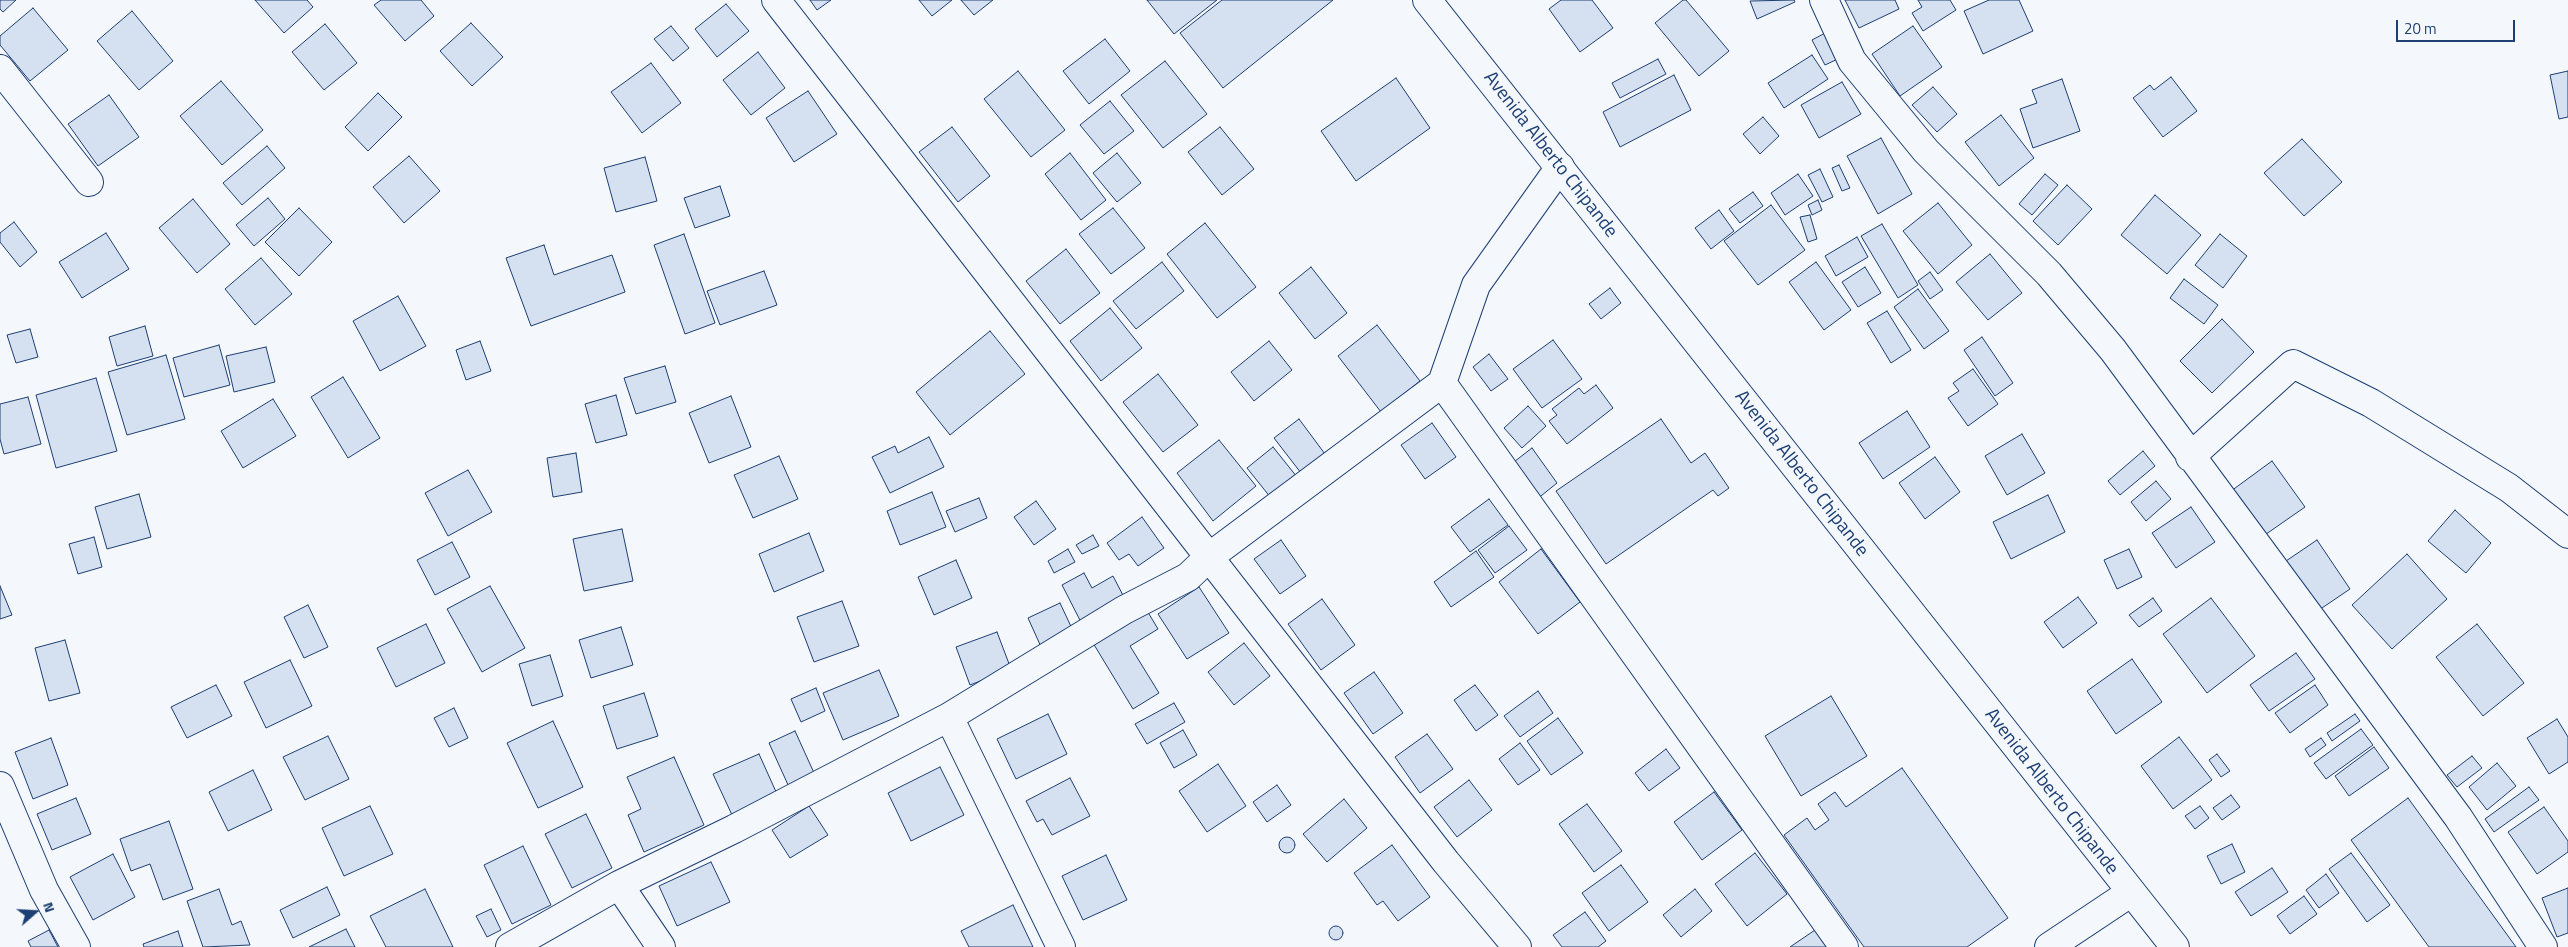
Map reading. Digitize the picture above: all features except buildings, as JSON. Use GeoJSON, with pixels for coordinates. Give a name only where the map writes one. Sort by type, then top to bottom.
{"type":"FeatureCollection","features":[{"type":"Feature","properties":{"kind":"street"},"geometry":{"type":"LineString","coordinates":[[776,0],[1446,862],[1517,947]]}},
{"type":"Feature","properties":{"kind":"street","name":"Avenida Alberto Chipande"},"geometry":{"type":"LineString","coordinates":[[1427,0],[2130,893],[2175,947]]}},
{"type":"Feature","properties":{"kind":"street"},"geometry":{"type":"LineString","coordinates":[[1824,0],[1852,61],[1926,151],[2048,274],[2113,350],[2190,457],[2458,817],[2543,947]]}},
{"type":"Feature","properties":{"kind":"street"},"geometry":{"type":"LineString","coordinates":[[0,69],[89,182]]}},
{"type":"Feature","properties":{"kind":"street"},"geometry":{"type":"LineString","coordinates":[[510,947],[619,886],[734,829],[949,717],[1124,610],[1188,578],[1209,557],[1442,383],[1476,285],[1560,167]]}},
{"type":"Feature","properties":{"kind":"street"},"geometry":{"type":"LineString","coordinates":[[2190,457],[2293,364],[2371,403],[2509,488],[2568,534]]}},
{"type":"Feature","properties":{"kind":"street"},"geometry":{"type":"LineString","coordinates":[[1442,383],[1844,947]]}},
{"type":"Feature","properties":{"kind":"street"},"geometry":{"type":"LineString","coordinates":[[949,717],[1061,947]]}},
{"type":"Feature","properties":{"kind":"street"},"geometry":{"type":"LineString","coordinates":[[0,786],[44,890],[76,947]]}},
{"type":"Feature","properties":{"kind":"street"},"geometry":{"type":"LineString","coordinates":[[619,886],[661,947]]}},
{"type":"Feature","properties":{"kind":"street"},"geometry":{"type":"LineString","coordinates":[[2048,947],[2130,893]]}}]}
